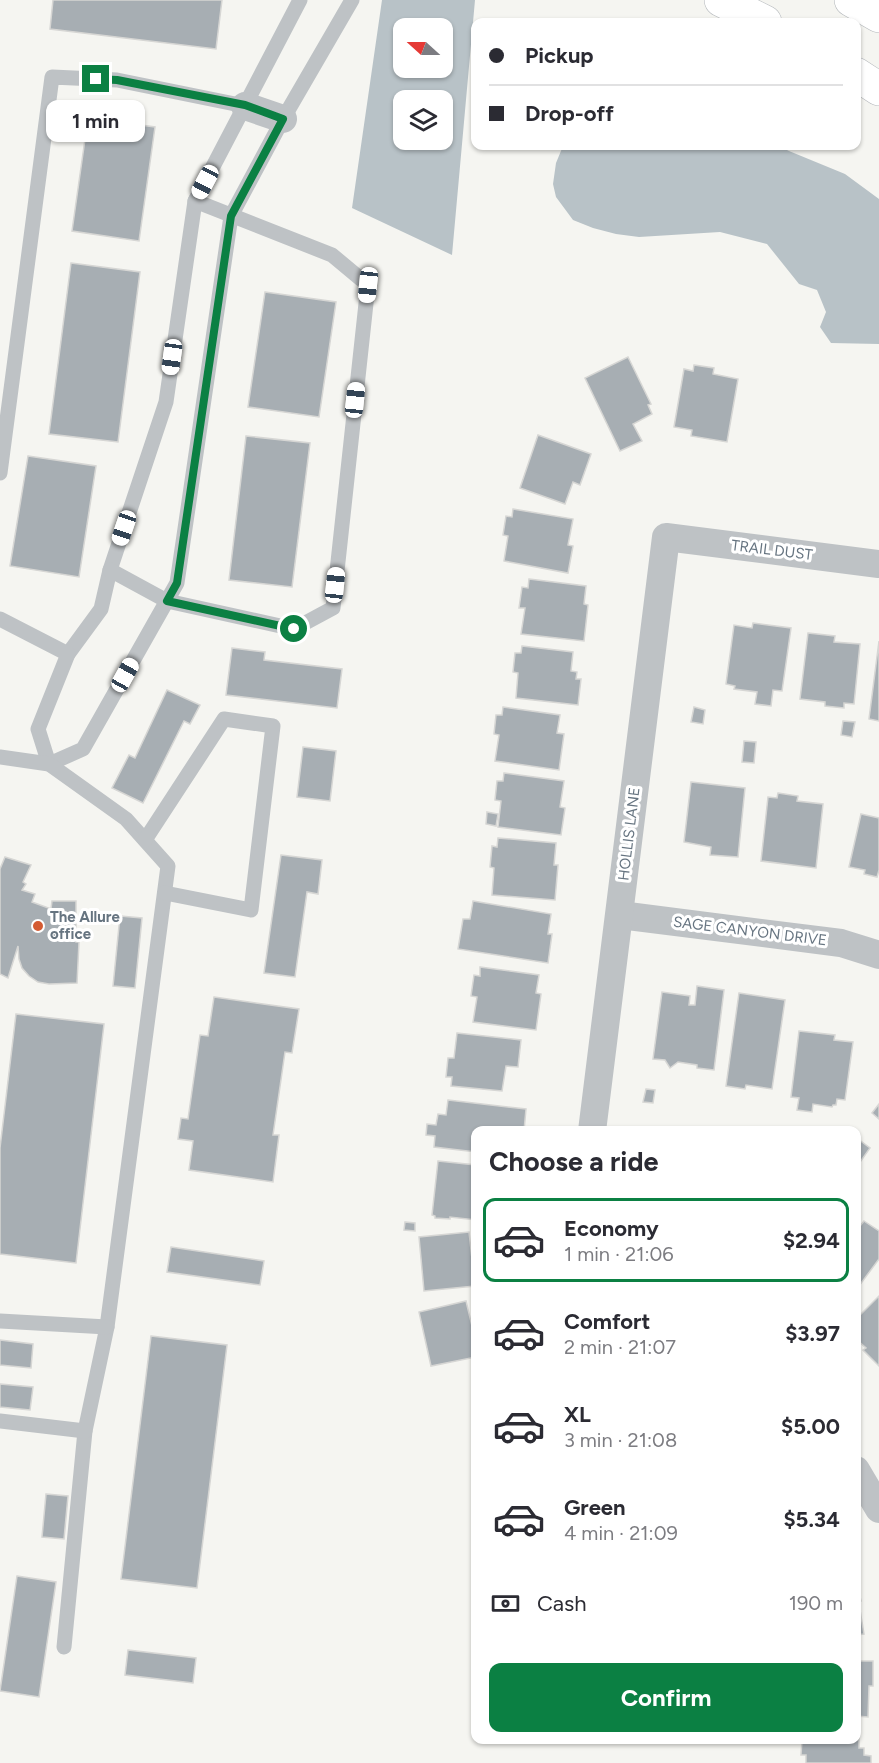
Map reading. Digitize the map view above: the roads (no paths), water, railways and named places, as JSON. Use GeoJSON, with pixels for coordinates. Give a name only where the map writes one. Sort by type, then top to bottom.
{"type":"FeatureCollection","features":[{"type":"Feature","properties":{"kind":"street"},"geometry":{"type":"LineString","coordinates":[[721,0],[757,18]]}},
{"type":"Feature","properties":{"kind":"street"},"geometry":{"type":"LineString","coordinates":[[851,0],[879,16]]}},
{"type":"Feature","properties":{"kind":"street"},"geometry":{"type":"LineString","coordinates":[[861,77],[879,89]]}},
{"type":"Feature","properties":{"kind":"street"},"geometry":{"type":"LineString","coordinates":[[245,105],[283,119]]}},
{"type":"Feature","properties":{"kind":"street","name":"TRAIL DUST"},"geometry":{"type":"LineString","coordinates":[[666,537],[879,564]]}},
{"type":"Feature","properties":{"kind":"street","name":"HOLLIS LANE"},"geometry":{"type":"LineString","coordinates":[[593,1126],[666,537]]}},
{"type":"Feature","properties":{"kind":"street","name":"SAGE CANYON DRIVE"},"geometry":{"type":"LineString","coordinates":[[620,915],[841,943],[879,955]]}},
{"type":"Feature","properties":{"kind":"street"},"geometry":{"type":"LineString","coordinates":[[861,1478],[879,1509]]}},
{"type":"Feature","properties":{"kind":"lane"},"geometry":{"type":"LineString","coordinates":[[49,764],[38,729],[68,654],[101,609],[110,570],[166,402],[195,201],[300,0]]}},
{"type":"Feature","properties":{"kind":"lane"},"geometry":{"type":"LineString","coordinates":[[49,764],[83,749],[177,583],[231,216],[283,119],[352,0]]}},
{"type":"Feature","properties":{"kind":"lane"},"geometry":{"type":"LineString","coordinates":[[0,473],[52,77],[117,80],[245,105]]}},
{"type":"Feature","properties":{"kind":"lane"},"geometry":{"type":"LineString","coordinates":[[110,570],[167,601],[294,629],[333,608],[368,285],[332,255],[195,201]]}},
{"type":"Feature","properties":{"kind":"lane"},"geometry":{"type":"LineString","coordinates":[[0,619],[68,654]]}},
{"type":"Feature","properties":{"kind":"lane"},"geometry":{"type":"LineString","coordinates":[[145,840],[224,719],[273,726],[251,910],[165,893]]}},
{"type":"Feature","properties":{"kind":"lane"},"geometry":{"type":"LineString","coordinates":[[0,757],[49,764],[126,819],[168,866],[107,1327],[85,1431],[64,1647]]}},
{"type":"Feature","properties":{"kind":"lane"},"geometry":{"type":"LineString","coordinates":[[0,1321],[107,1327]]}},
{"type":"Feature","properties":{"kind":"lane"},"geometry":{"type":"LineString","coordinates":[[0,1421],[85,1431]]}},
{"type":"Feature","properties":{"kind":"place","name":"The Allure office"},"geometry":{"type":"Point","coordinates":[38,926]}}]}
